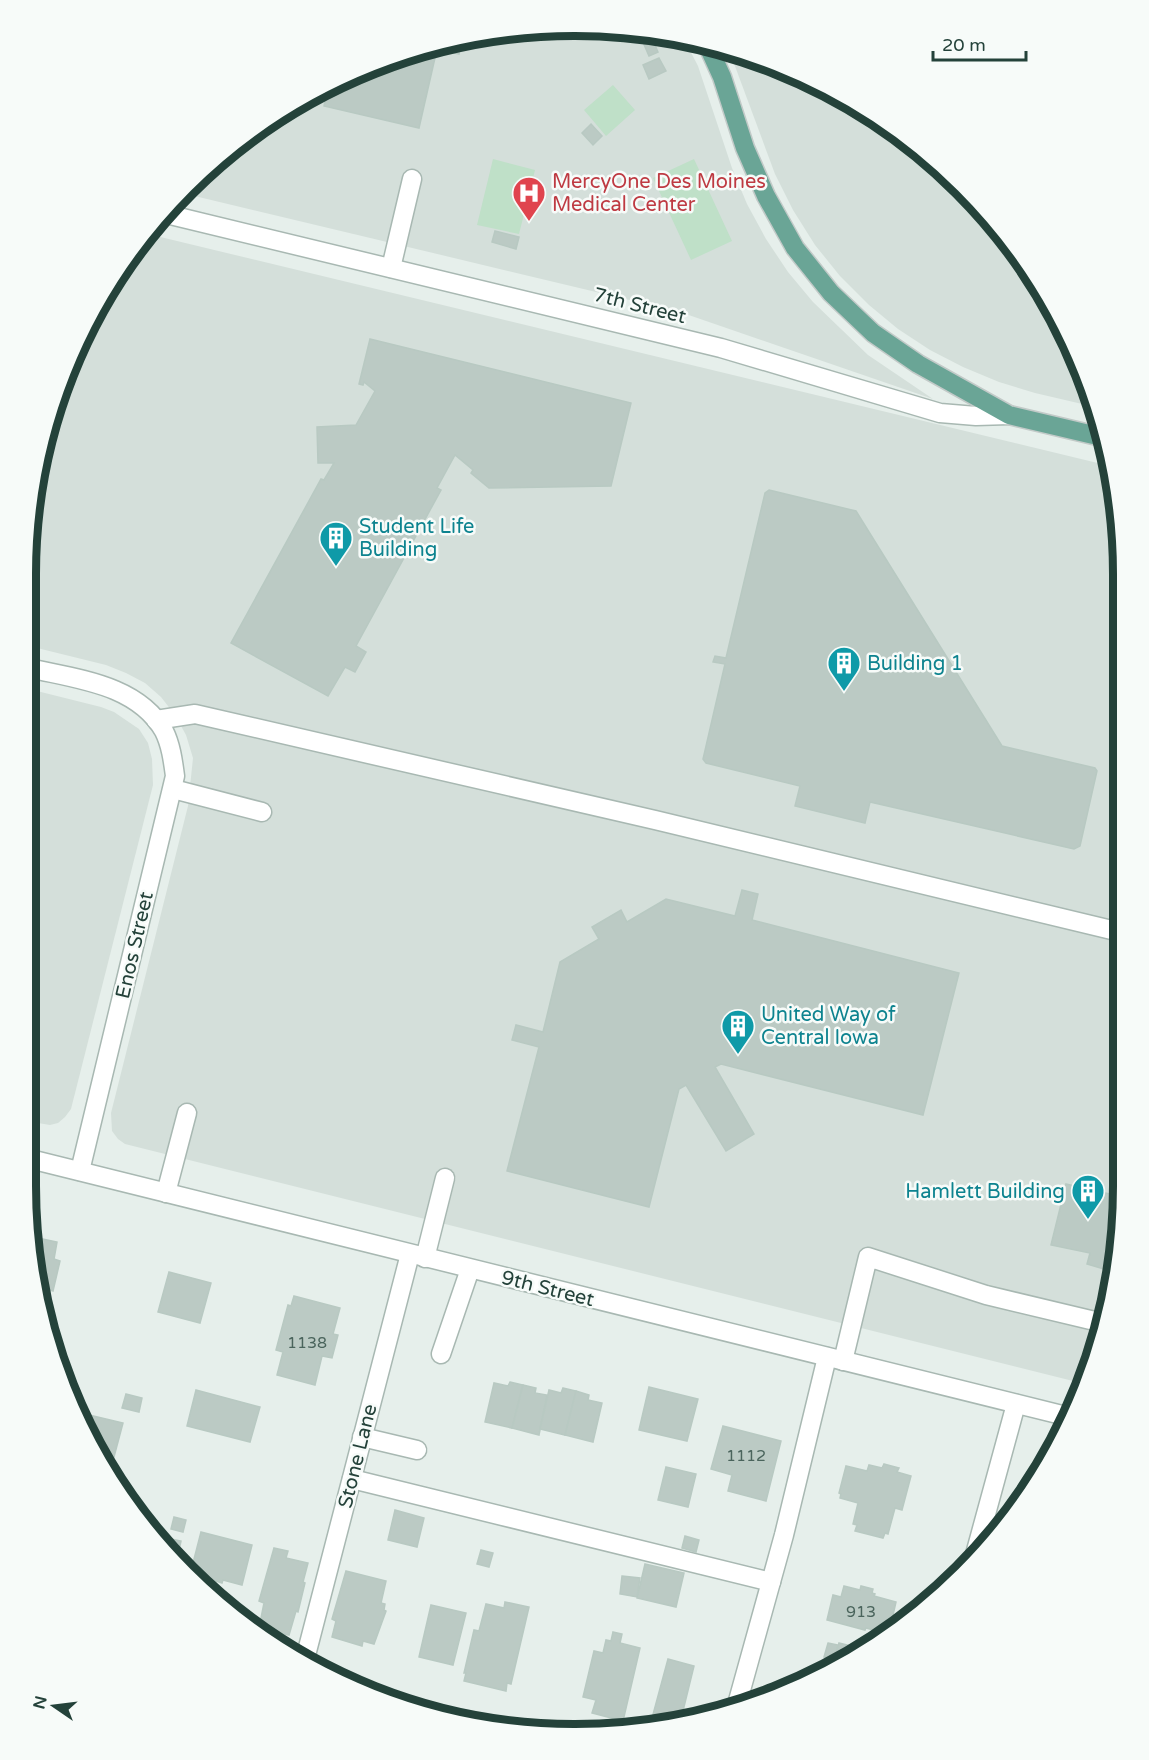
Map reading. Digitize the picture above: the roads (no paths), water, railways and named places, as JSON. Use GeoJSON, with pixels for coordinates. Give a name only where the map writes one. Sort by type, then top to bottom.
{"type":"FeatureCollection","features":[{"type":"Feature","properties":{"kind":"main road"},"geometry":{"type":"LineString","coordinates":[[711,53],[722,76],[745,148],[766,196],[795,248],[831,293],[873,333],[918,364],[1009,415]]}},
{"type":"Feature","properties":{"kind":"main road","name":"7th Street"},"geometry":{"type":"LineString","coordinates":[[1009,415],[1095,435]]}},
{"type":"Feature","properties":{"kind":"street"},"geometry":{"type":"LineString","coordinates":[[391,268],[412,179]]}},
{"type":"Feature","properties":{"kind":"street","name":"7th Street"},"geometry":{"type":"LineString","coordinates":[[173,216],[721,348],[940,413],[976,416],[1009,415]]}},
{"type":"Feature","properties":{"kind":"street"},"geometry":{"type":"LineString","coordinates":[[36,670],[121,693],[133,699],[156,720],[195,714],[644,817],[1113,930]]}},
{"type":"Feature","properties":{"kind":"street","name":"Enos Street"},"geometry":{"type":"LineString","coordinates":[[80,1171],[173,789],[175,776],[170,748],[165,732],[156,720]]}},
{"type":"Feature","properties":{"kind":"street"},"geometry":{"type":"LineString","coordinates":[[173,789],[262,812]]}},
{"type":"Feature","properties":{"kind":"street"},"geometry":{"type":"LineString","coordinates":[[166,1193],[187,1113]]}},
{"type":"Feature","properties":{"kind":"street","name":"9th Street"},"geometry":{"type":"LineString","coordinates":[[36,1160],[1061,1415]]}},
{"type":"Feature","properties":{"kind":"street","name":"Stone Lane"},"geometry":{"type":"LineString","coordinates":[[307,1653],[362,1437],[418,1256],[446,1178]]}},
{"type":"Feature","properties":{"kind":"street"},"geometry":{"type":"LineString","coordinates":[[739,1698],[835,1359],[868,1257],[908,1268],[986,1296],[1096,1321]]}},
{"type":"Feature","properties":{"kind":"street"},"geometry":{"type":"LineString","coordinates":[[441,1354],[471,1269]]}},
{"type":"Feature","properties":{"kind":"street"},"geometry":{"type":"LineString","coordinates":[[978,1542],[1016,1404]]}},
{"type":"Feature","properties":{"kind":"street"},"geometry":{"type":"LineString","coordinates":[[362,1437],[417,1450]]}},
{"type":"Feature","properties":{"kind":"street"},"geometry":{"type":"LineString","coordinates":[[352,1479],[771,1582]]}},
{"type":"Feature","properties":{"kind":"place","name":"MercyOne Des Moines Medical Center"},"geometry":{"type":"Point","coordinates":[529,222]}},
{"type":"Feature","properties":{"kind":"place","name":"Student Life Building"},"geometry":{"type":"Point","coordinates":[336,567]}},
{"type":"Feature","properties":{"kind":"place","name":"Building 1"},"geometry":{"type":"Point","coordinates":[844,692]}},
{"type":"Feature","properties":{"kind":"place","name":"United Way of Central Iowa"},"geometry":{"type":"Point","coordinates":[738,1055]}},
{"type":"Feature","properties":{"kind":"place","name":"Hamlett Building"},"geometry":{"type":"Point","coordinates":[1088,1220]}}]}
